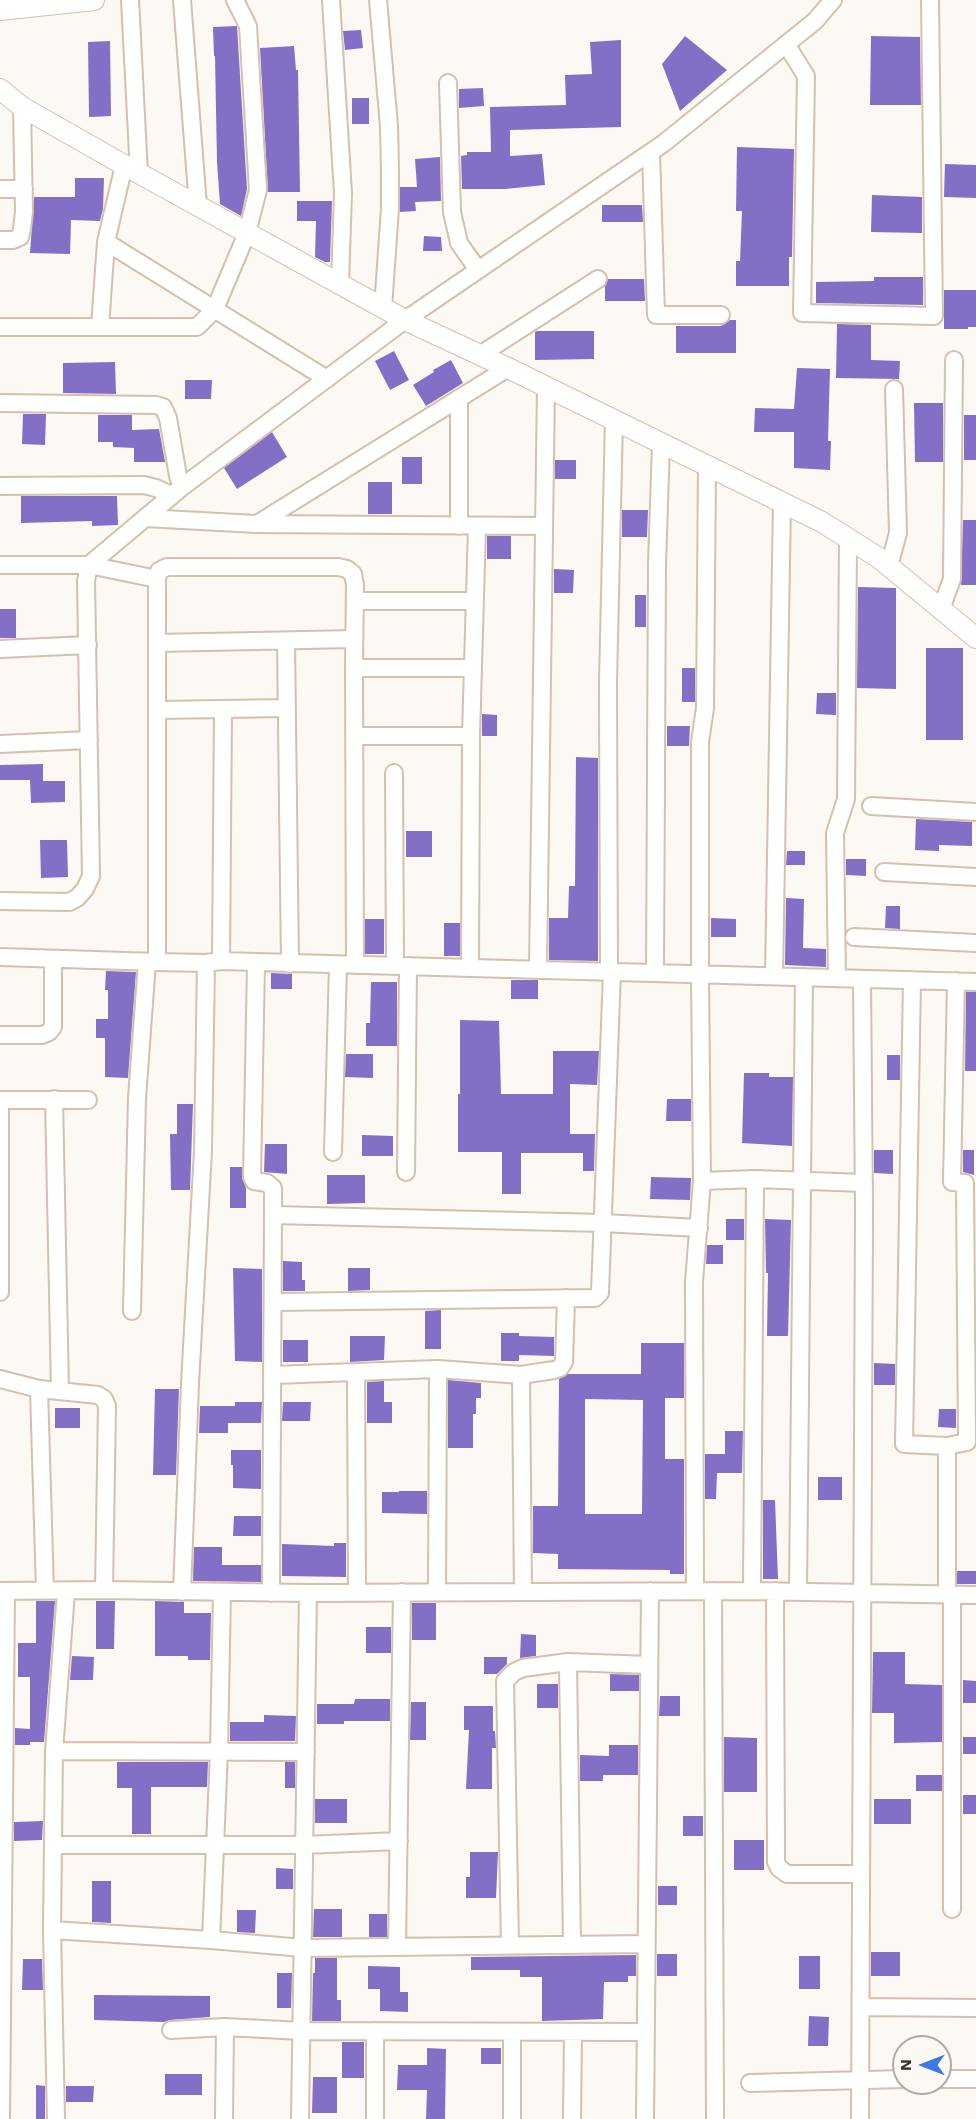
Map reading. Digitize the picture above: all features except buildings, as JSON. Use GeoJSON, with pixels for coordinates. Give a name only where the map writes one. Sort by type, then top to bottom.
{"type":"FeatureCollection","features":[{"type":"Feature","properties":{"kind":"street"},"geometry":{"type":"LineString","coordinates":[[0,10],[94,0]]}},
{"type":"Feature","properties":{"kind":"street"},"geometry":{"type":"LineString","coordinates":[[100,327],[106,242],[132,170],[130,0]]}},
{"type":"Feature","properties":{"kind":"street"},"geometry":{"type":"LineString","coordinates":[[182,0],[198,206]]}},
{"type":"Feature","properties":{"kind":"street"},"geometry":{"type":"LineString","coordinates":[[0,327],[197,327],[215,309],[247,233],[258,190],[248,26],[235,0]]}},
{"type":"Feature","properties":{"kind":"street"},"geometry":{"type":"LineString","coordinates":[[331,0],[343,193],[340,284]]}},
{"type":"Feature","properties":{"kind":"street"},"geometry":{"type":"LineString","coordinates":[[378,0],[389,126],[390,170],[390,208],[383,308]]}},
{"type":"Feature","properties":{"kind":"street"},"geometry":{"type":"LineString","coordinates":[[0,901],[69,902],[77,898],[85,889],[92,876],[86,581],[89,565],[177,491],[405,320],[651,152],[814,21],[833,0]]}},
{"type":"Feature","properties":{"kind":"street"},"geometry":{"type":"LineString","coordinates":[[786,44],[806,76],[802,313],[934,316],[930,0]]}},
{"type":"Feature","properties":{"kind":"street"},"geometry":{"type":"LineString","coordinates":[[448,83],[452,212],[459,243],[478,270]]}},
{"type":"Feature","properties":{"kind":"street"},"geometry":{"type":"LineString","coordinates":[[2,94],[132,170],[405,320],[546,386],[822,522],[889,566],[976,638]]}},
{"type":"Feature","properties":{"kind":"street"},"geometry":{"type":"LineString","coordinates":[[0,240],[13,240],[20,237],[24,212],[22,106]]}},
{"type":"Feature","properties":{"kind":"street"},"geometry":{"type":"LineString","coordinates":[[651,152],[656,315],[721,315]]}},
{"type":"Feature","properties":{"kind":"street"},"geometry":{"type":"LineString","coordinates":[[0,189],[24,189]]}},
{"type":"Feature","properties":{"kind":"street"},"geometry":{"type":"LineString","coordinates":[[106,242],[327,378]]}},
{"type":"Feature","properties":{"kind":"street"},"geometry":{"type":"LineString","coordinates":[[480,355],[598,279]]}},
{"type":"Feature","properties":{"kind":"street"},"geometry":{"type":"LineString","coordinates":[[941,609],[952,579],[954,360]]}},
{"type":"Feature","properties":{"kind":"street"},"geometry":{"type":"LineString","coordinates":[[256,524],[508,368]]}},
{"type":"Feature","properties":{"kind":"street"},"geometry":{"type":"LineString","coordinates":[[538,970],[546,386]]}},
{"type":"Feature","properties":{"kind":"street"},"geometry":{"type":"LineString","coordinates":[[889,566],[898,533],[894,388]]}},
{"type":"Feature","properties":{"kind":"street"},"geometry":{"type":"LineString","coordinates":[[459,398],[459,526]]}},
{"type":"Feature","properties":{"kind":"street"},"geometry":{"type":"LineString","coordinates":[[0,403],[156,405],[163,407],[168,417],[178,476],[177,491]]}},
{"type":"Feature","properties":{"kind":"street"},"geometry":{"type":"LineString","coordinates":[[273,1302],[595,1298],[600,1293],[610,972],[608,682],[614,419]]}},
{"type":"Feature","properties":{"kind":"street"},"geometry":{"type":"LineString","coordinates":[[655,973],[657,564],[661,442]]}},
{"type":"Feature","properties":{"kind":"street"},"geometry":{"type":"LineString","coordinates":[[695,1591],[694,1282],[702,1181],[699,974],[700,742],[705,708],[707,465]]}},
{"type":"Feature","properties":{"kind":"street"},"geometry":{"type":"LineString","coordinates":[[0,486],[144,485],[177,491]]}},
{"type":"Feature","properties":{"kind":"street"},"geometry":{"type":"LineString","coordinates":[[774,976],[782,502]]}},
{"type":"Feature","properties":{"kind":"street"},"geometry":{"type":"LineString","coordinates":[[145,518],[256,524],[544,526]]}},
{"type":"Feature","properties":{"kind":"street"},"geometry":{"type":"LineString","coordinates":[[470,968],[471,736],[477,526]]}},
{"type":"Feature","properties":{"kind":"street"},"geometry":{"type":"LineString","coordinates":[[837,978],[835,833],[846,799],[848,538]]}},
{"type":"Feature","properties":{"kind":"street"},"geometry":{"type":"LineString","coordinates":[[0,565],[89,565],[157,579]]}},
{"type":"Feature","properties":{"kind":"street"},"geometry":{"type":"LineString","coordinates":[[132,1311],[137,1098],[152,962],[157,579],[159,571],[167,567],[338,567],[347,569],[353,574],[355,585],[355,965]]}},
{"type":"Feature","properties":{"kind":"street"},"geometry":{"type":"LineString","coordinates":[[355,601],[475,601]]}},
{"type":"Feature","properties":{"kind":"street"},"geometry":{"type":"LineString","coordinates":[[157,643],[354,639]]}},
{"type":"Feature","properties":{"kind":"street"},"geometry":{"type":"LineString","coordinates":[[286,642],[290,964]]}},
{"type":"Feature","properties":{"kind":"street"},"geometry":{"type":"LineString","coordinates":[[0,649],[88,645]]}},
{"type":"Feature","properties":{"kind":"street"},"geometry":{"type":"LineString","coordinates":[[354,668],[473,668]]}},
{"type":"Feature","properties":{"kind":"street"},"geometry":{"type":"LineString","coordinates":[[157,710],[287,708]]}},
{"type":"Feature","properties":{"kind":"street"},"geometry":{"type":"LineString","coordinates":[[182,1592],[190,1383],[214,962],[223,709]]}},
{"type":"Feature","properties":{"kind":"street"},"geometry":{"type":"LineString","coordinates":[[354,736],[471,736]]}},
{"type":"Feature","properties":{"kind":"street"},"geometry":{"type":"LineString","coordinates":[[0,744],[89,740]]}},
{"type":"Feature","properties":{"kind":"street"},"geometry":{"type":"LineString","coordinates":[[394,773],[402,966],[406,1172]]}},
{"type":"Feature","properties":{"kind":"street"},"geometry":{"type":"LineString","coordinates":[[871,806],[976,812]]}},
{"type":"Feature","properties":{"kind":"street"},"geometry":{"type":"LineString","coordinates":[[884,872],[976,877]]}},
{"type":"Feature","properties":{"kind":"street"},"geometry":{"type":"LineString","coordinates":[[854,937],[976,944]]}},
{"type":"Feature","properties":{"kind":"street"},"geometry":{"type":"LineString","coordinates":[[0,957],[976,982]]}},
{"type":"Feature","properties":{"kind":"street"},"geometry":{"type":"LineString","coordinates":[[0,1035],[42,1035],[53,1027],[53,959]]}},
{"type":"Feature","properties":{"kind":"street"},"geometry":{"type":"LineString","coordinates":[[256,963],[252,1177],[255,1181],[267,1183],[273,1188],[272,1593]]}},
{"type":"Feature","properties":{"kind":"street"},"geometry":{"type":"LineString","coordinates":[[333,1152],[338,965]]}},
{"type":"Feature","properties":{"kind":"street"},"geometry":{"type":"LineString","coordinates":[[798,1591],[804,977]]}},
{"type":"Feature","properties":{"kind":"street"},"geometry":{"type":"LineString","coordinates":[[860,2119],[864,1183],[862,979]]}},
{"type":"Feature","properties":{"kind":"street"},"geometry":{"type":"LineString","coordinates":[[912,980],[904,1444],[947,1446],[967,1442],[965,1183],[952,1182],[956,981]]}},
{"type":"Feature","properties":{"kind":"street"},"geometry":{"type":"LineString","coordinates":[[54,1099],[60,1391]]}},
{"type":"Feature","properties":{"kind":"street"},"geometry":{"type":"LineString","coordinates":[[0,1292],[0,1100],[88,1100]]}},
{"type":"Feature","properties":{"kind":"street"},"geometry":{"type":"LineString","coordinates":[[702,1181],[755,1179],[864,1183]]}},
{"type":"Feature","properties":{"kind":"street"},"geometry":{"type":"LineString","coordinates":[[752,1591],[755,1179]]}},
{"type":"Feature","properties":{"kind":"street"},"geometry":{"type":"LineString","coordinates":[[273,1215],[603,1223],[699,1228]]}},
{"type":"Feature","properties":{"kind":"street"},"geometry":{"type":"LineString","coordinates":[[273,1375],[438,1369],[521,1375],[554,1370],[560,1368],[564,1362],[566,1298]]}},
{"type":"Feature","properties":{"kind":"street"},"geometry":{"type":"LineString","coordinates":[[437,1592],[438,1369]]}},
{"type":"Feature","properties":{"kind":"street"},"geometry":{"type":"LineString","coordinates":[[356,1372],[357,1593]]}},
{"type":"Feature","properties":{"kind":"street"},"geometry":{"type":"LineString","coordinates":[[521,1375],[523,1592]]}},
{"type":"Feature","properties":{"kind":"street"},"geometry":{"type":"LineString","coordinates":[[0,1379],[39,1389],[98,1395],[104,1399],[107,1406],[104,1590]]}},
{"type":"Feature","properties":{"kind":"street"},"geometry":{"type":"LineString","coordinates":[[39,1389],[45,1591]]}},
{"type":"Feature","properties":{"kind":"street"},"geometry":{"type":"LineString","coordinates":[[947,1446],[952,1909]]}},
{"type":"Feature","properties":{"kind":"street"},"geometry":{"type":"LineString","coordinates":[[2,2119],[3,1591],[357,1593],[798,1591],[976,1595]]}},
{"type":"Feature","properties":{"kind":"street"},"geometry":{"type":"LineString","coordinates":[[645,2119],[650,1591]]}},
{"type":"Feature","properties":{"kind":"street"},"geometry":{"type":"LineString","coordinates":[[713,1591],[715,2119]]}},
{"type":"Feature","properties":{"kind":"street"},"geometry":{"type":"LineString","coordinates":[[775,1591],[776,1862],[779,1868],[787,1874],[861,1874]]}},
{"type":"Feature","properties":{"kind":"street"},"geometry":{"type":"LineString","coordinates":[[56,2119],[52,1930],[54,1751],[66,1592]]}},
{"type":"Feature","properties":{"kind":"street"},"geometry":{"type":"LineString","coordinates":[[211,1940],[219,1751],[222,1592]]}},
{"type":"Feature","properties":{"kind":"street"},"geometry":{"type":"LineString","coordinates":[[397,1947],[402,1592]]}},
{"type":"Feature","properties":{"kind":"street"},"geometry":{"type":"LineString","coordinates":[[300,2119],[308,1593]]}},
{"type":"Feature","properties":{"kind":"street"},"geometry":{"type":"LineString","coordinates":[[510,1946],[505,1681],[514,1672],[523,1668],[568,1662],[649,1665]]}},
{"type":"Feature","properties":{"kind":"street"},"geometry":{"type":"LineString","coordinates":[[568,1662],[572,1945]]}},
{"type":"Feature","properties":{"kind":"street"},"geometry":{"type":"LineString","coordinates":[[54,1751],[306,1752]]}},
{"type":"Feature","properties":{"kind":"street"},"geometry":{"type":"LineString","coordinates":[[53,1845],[304,1845],[399,1841]]}},
{"type":"Feature","properties":{"kind":"street"},"geometry":{"type":"LineString","coordinates":[[52,1930],[303,1948],[646,1944]]}},
{"type":"Feature","properties":{"kind":"street"},"geometry":{"type":"LineString","coordinates":[[861,2007],[976,2008]]}},
{"type":"Feature","properties":{"kind":"street"},"geometry":{"type":"LineString","coordinates":[[171,2030],[225,2027],[302,2031],[646,2032]]}},
{"type":"Feature","properties":{"kind":"street"},"geometry":{"type":"LineString","coordinates":[[224,2119],[225,2027]]}},
{"type":"Feature","properties":{"kind":"street"},"geometry":{"type":"LineString","coordinates":[[375,2031],[375,2119]]}},
{"type":"Feature","properties":{"kind":"street"},"geometry":{"type":"LineString","coordinates":[[512,2032],[512,2119]]}},
{"type":"Feature","properties":{"kind":"street"},"geometry":{"type":"LineString","coordinates":[[572,2119],[573,2032]]}},
{"type":"Feature","properties":{"kind":"street"},"geometry":{"type":"LineString","coordinates":[[750,2083],[892,2079]]}},
{"type":"Feature","properties":{"kind":"street"},"geometry":{"type":"LineString","coordinates":[[952,2079],[976,2079]]}}]}
